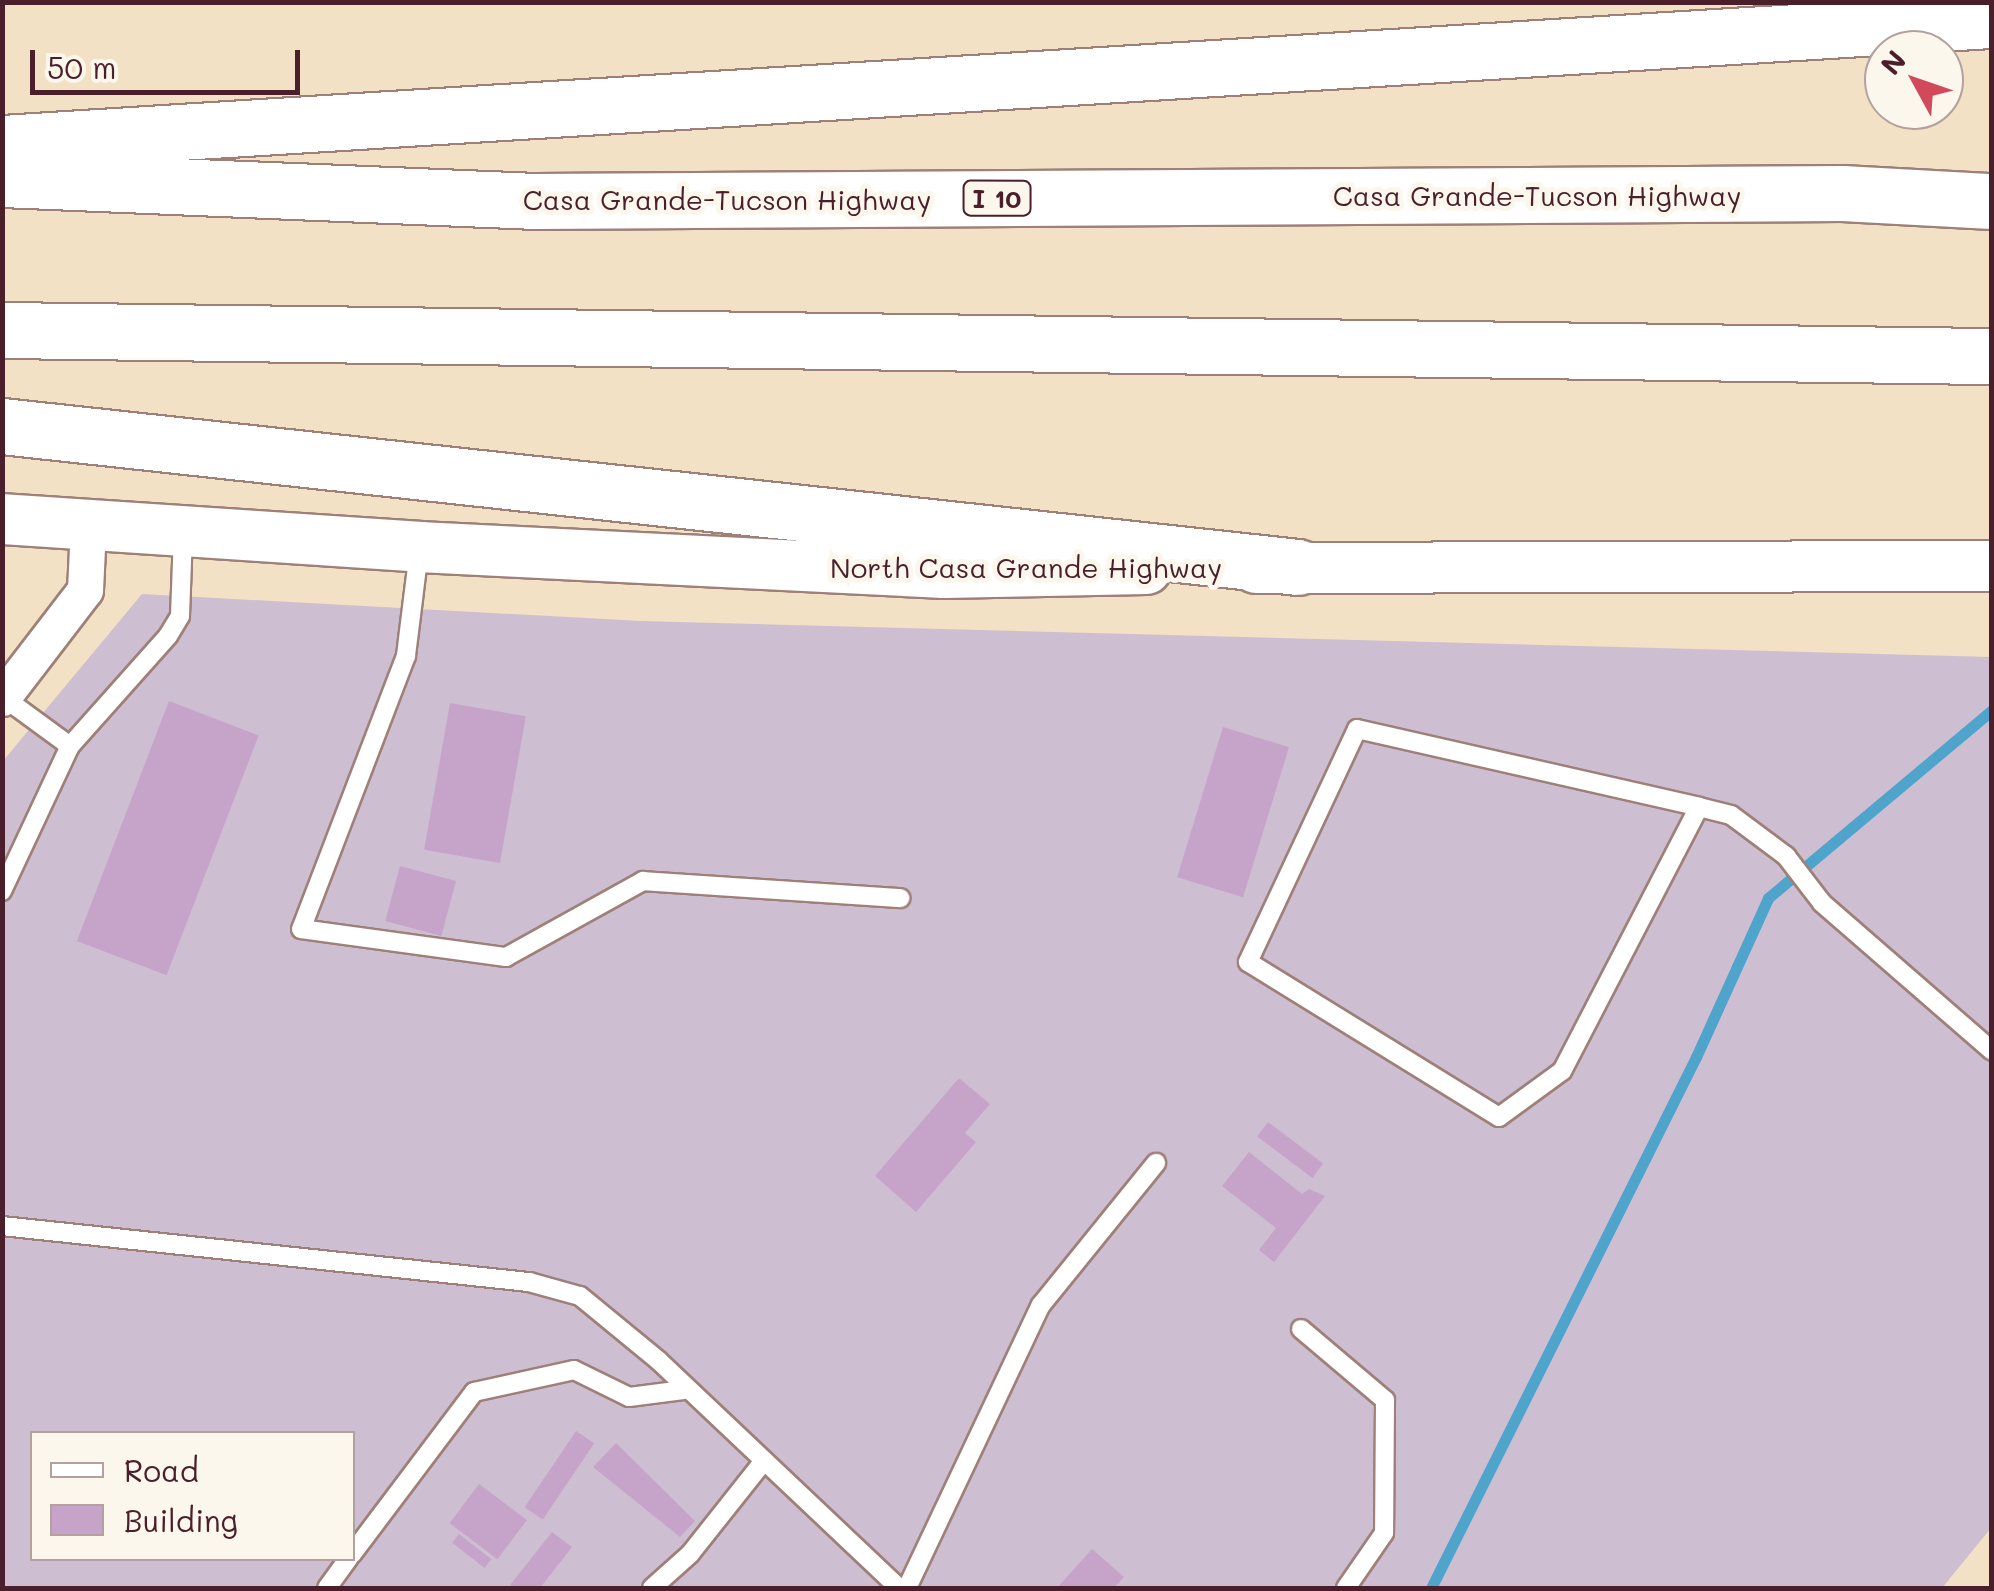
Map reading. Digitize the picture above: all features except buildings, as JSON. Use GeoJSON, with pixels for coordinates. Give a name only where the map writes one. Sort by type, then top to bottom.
{"type":"FeatureCollection","features":[{"type":"Feature","properties":{"kind":"highway"},"geometry":{"type":"LineString","coordinates":[[2,143],[1992,20]]}},
{"type":"Feature","properties":{"kind":"highway","name":"Casa Grande-Tucson Highway"},"geometry":{"type":"LineString","coordinates":[[2,179],[536,201],[1842,193],[1992,201]]}},
{"type":"Feature","properties":{"kind":"highway"},"geometry":{"type":"LineString","coordinates":[[2,330],[1992,356]]}},
{"type":"Feature","properties":{"kind":"highway"},"geometry":{"type":"LineString","coordinates":[[2,426],[1298,567]]}},
{"type":"Feature","properties":{"kind":"main road","name":"North Casa Grande Highway"},"geometry":{"type":"LineString","coordinates":[[2,520],[944,573],[1298,567],[1992,566]]}},
{"type":"Feature","properties":{"kind":"street"},"geometry":{"type":"LineString","coordinates":[[3,698],[85,590],[88,526]]}},
{"type":"Feature","properties":{"kind":"lane"},"geometry":{"type":"LineString","coordinates":[[2,892],[70,746],[168,636],[180,616],[183,532]]}},
{"type":"Feature","properties":{"kind":"lane"},"geometry":{"type":"LineString","coordinates":[[420,546],[406,656],[301,929],[506,957],[643,881],[900,898]]}},
{"type":"Feature","properties":{"kind":"lane"},"geometry":{"type":"LineString","coordinates":[[3,698],[70,746]]}},
{"type":"Feature","properties":{"kind":"lane"},"geometry":{"type":"LineString","coordinates":[[1700,807],[1562,1071],[1499,1117],[1248,962],[1357,729],[1700,807],[1730,815],[1786,856],[1822,903],[1992,1051]]}},
{"type":"Feature","properties":{"kind":"lane"},"geometry":{"type":"LineString","coordinates":[[907,1588],[1041,1306],[1156,1164]]}},
{"type":"Feature","properties":{"kind":"lane"},"geometry":{"type":"LineString","coordinates":[[2,1226],[528,1282],[580,1296],[658,1361],[684,1390],[899,1588]]}},
{"type":"Feature","properties":{"kind":"lane"},"geometry":{"type":"LineString","coordinates":[[1301,1329],[1385,1400],[1384,1533],[1346,1588]]}},
{"type":"Feature","properties":{"kind":"lane"},"geometry":{"type":"LineString","coordinates":[[355,1551],[474,1392],[574,1370],[629,1397],[684,1390]]}},
{"type":"Feature","properties":{"kind":"lane"},"geometry":{"type":"LineString","coordinates":[[652,1588],[690,1554],[763,1462]]}},
{"type":"Feature","properties":{"kind":"lane"},"geometry":{"type":"LineString","coordinates":[[327,1588],[347,1561]]}},
{"type":"Feature","properties":{"kind":"shaded area"},"geometry":{"type":"Polygon","coordinates":[[[142,594],[641,621],[1991,657],[1991,1528],[1942,1588],[3,1588],[3,761],[142,594]]]}},
{"type":"Feature","properties":{"kind":"waterway"},"geometry":{"type":"LineString","coordinates":[[1431,1588],[1696,1057],[1768,898],[1992,710]]}}]}
